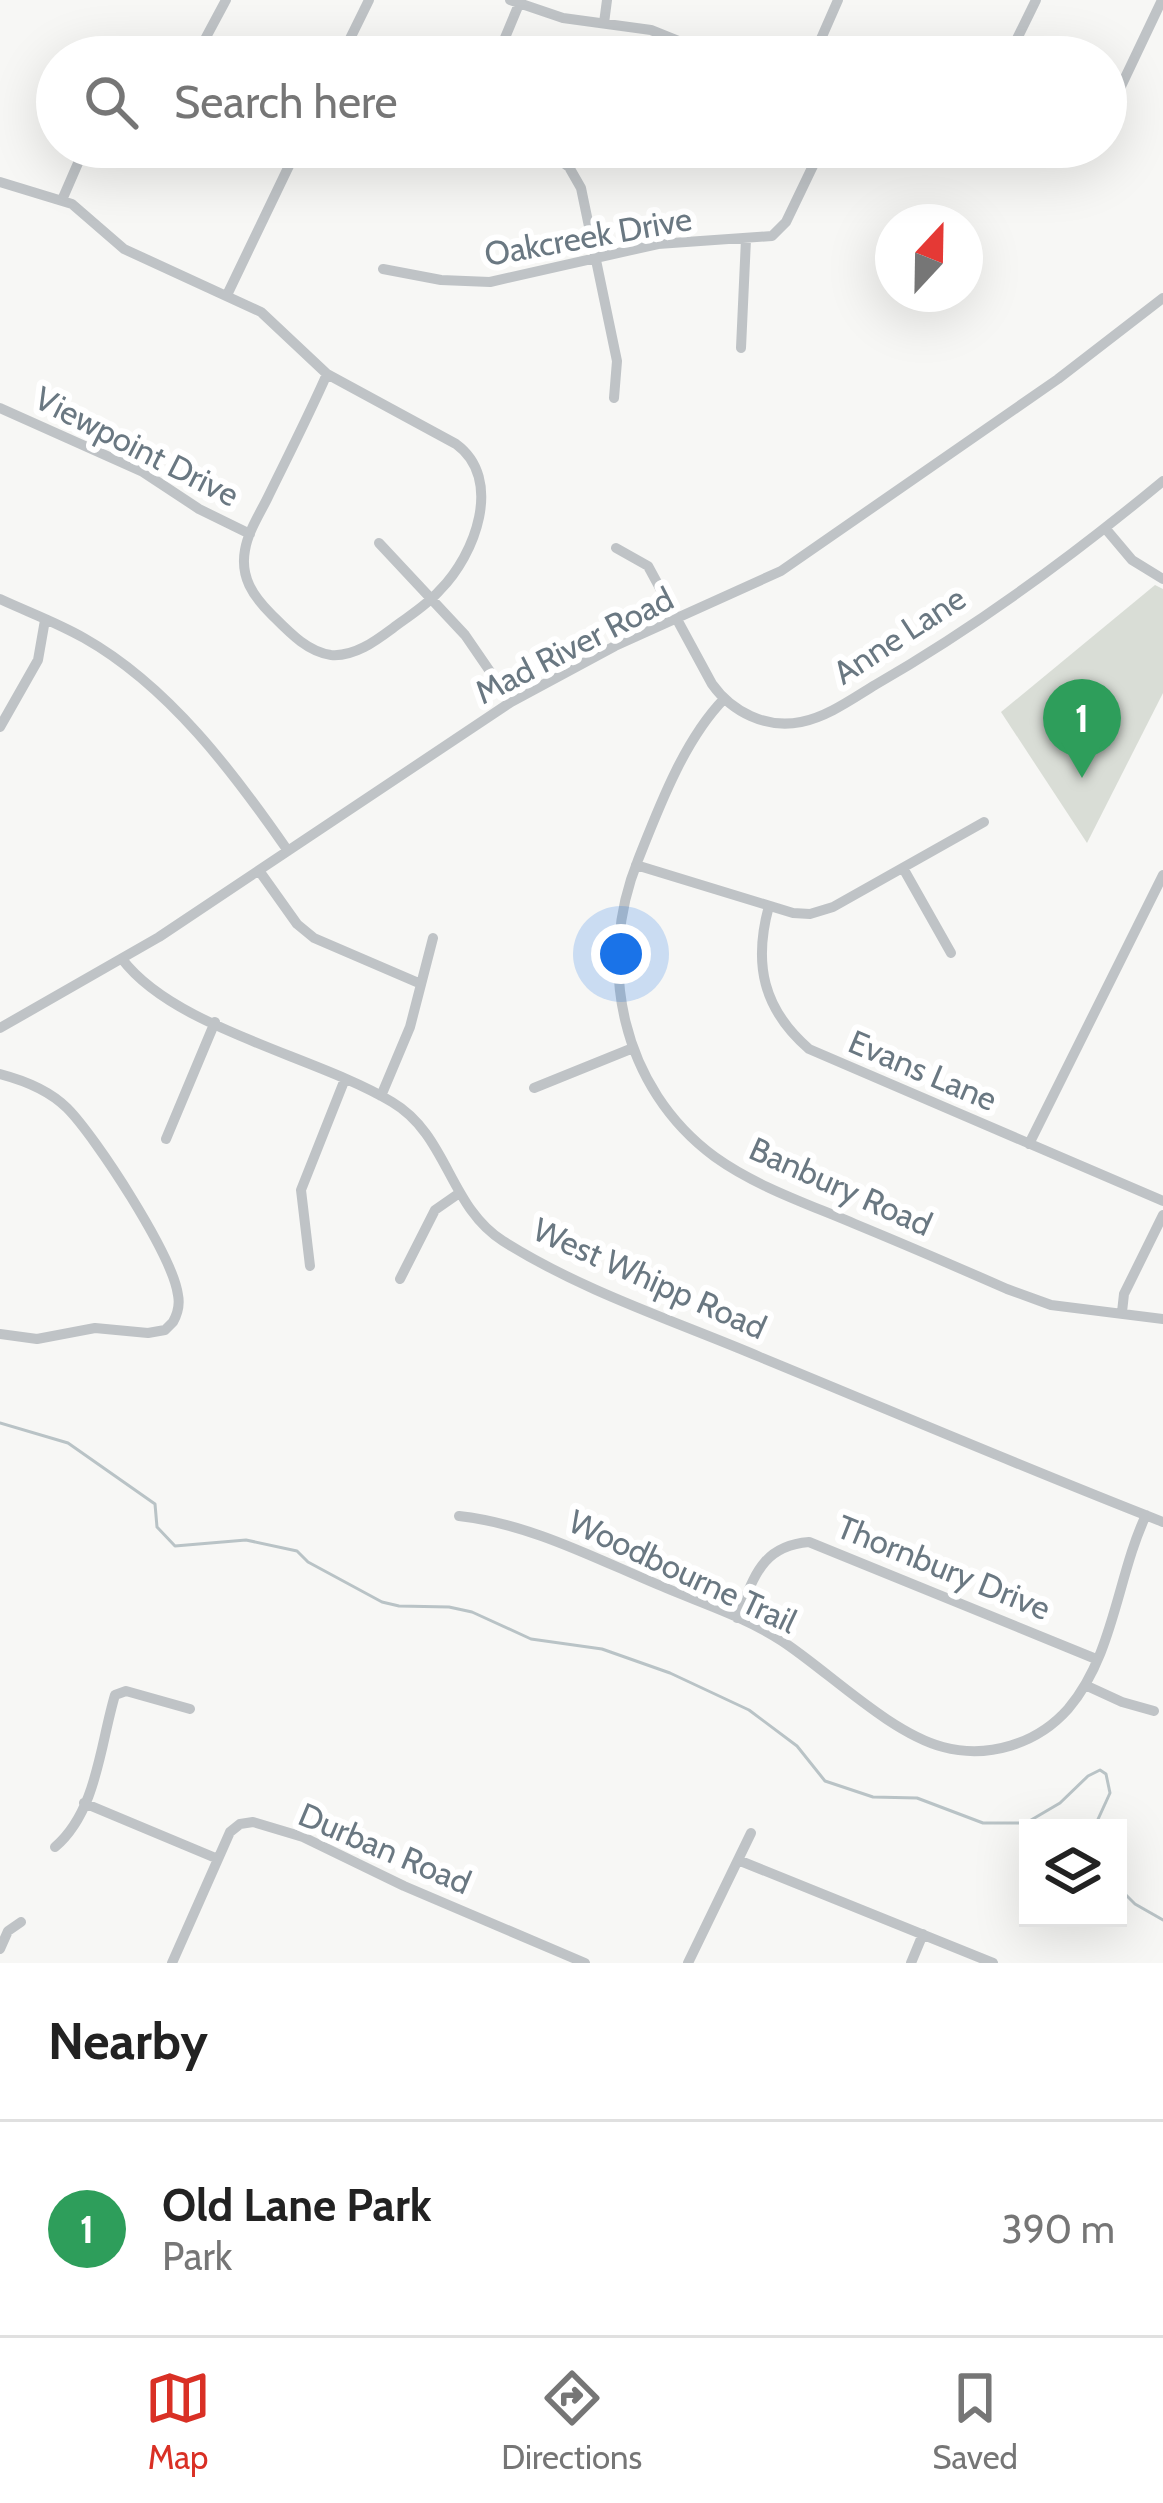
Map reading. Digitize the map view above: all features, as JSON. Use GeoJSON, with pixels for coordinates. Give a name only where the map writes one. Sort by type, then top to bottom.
{"type":"FeatureCollection","features":[{"type":"Feature","properties":{"kind":"street"},"geometry":{"type":"LineString","coordinates":[[206,36],[226,0]]}},
{"type":"Feature","properties":{"kind":"street"},"geometry":{"type":"LineString","coordinates":[[351,36],[369,0]]}},
{"type":"Feature","properties":{"kind":"street"},"geometry":{"type":"LineString","coordinates":[[604,23],[607,0]]}},
{"type":"Feature","properties":{"kind":"street"},"geometry":{"type":"LineString","coordinates":[[822,36],[838,0]]}},
{"type":"Feature","properties":{"kind":"street"},"geometry":{"type":"LineString","coordinates":[[1018,36],[1036,0]]}},
{"type":"Feature","properties":{"kind":"street"},"geometry":{"type":"LineString","coordinates":[[1127,74],[1162,0]]}},
{"type":"Feature","properties":{"kind":"street"},"geometry":{"type":"LineString","coordinates":[[504,36],[515,2],[562,18],[666,36]]}},
{"type":"Feature","properties":{"kind":"street"},"geometry":{"type":"LineString","coordinates":[[62,200],[76,168]]}},
{"type":"Feature","properties":{"kind":"street"},"geometry":{"type":"LineString","coordinates":[[227,295],[288,168]]}},
{"type":"Feature","properties":{"kind":"street"},"geometry":{"type":"LineString","coordinates":[[569,168],[576,176],[617,361],[614,398]]}},
{"type":"Feature","properties":{"kind":"street","name":"Oakcreek Drive"},"geometry":{"type":"LineString","coordinates":[[383,269],[477,284],[658,244],[772,236],[783,228],[812,168]]}},
{"type":"Feature","properties":{"kind":"street"},"geometry":{"type":"LineString","coordinates":[[0,182],[62,200],[124,249],[272,319],[327,374],[456,444],[476,468],[481,497],[472,540],[455,573],[432,598],[356,651],[330,655],[296,638],[254,594],[244,568],[250,534],[327,374]]}},
{"type":"Feature","properties":{"kind":"street"},"geometry":{"type":"LineString","coordinates":[[741,348],[746,239]]}},
{"type":"Feature","properties":{"kind":"street","name":"Mad River Road"},"geometry":{"type":"LineString","coordinates":[[0,1028],[122,959],[260,872],[511,703],[597,656],[749,589],[808,554],[1058,379],[1163,298]]}},
{"type":"Feature","properties":{"kind":"street","name":"Viewpoint Drive"},"geometry":{"type":"LineString","coordinates":[[0,408],[143,472],[184,501],[250,534]]}},
{"type":"Feature","properties":{"kind":"street","name":"Anne Lane"},"geometry":{"type":"LineString","coordinates":[[724,699],[749,716],[778,723],[798,723],[830,711],[934,649],[1163,481]]}},
{"type":"Feature","properties":{"kind":"street"},"geometry":{"type":"LineString","coordinates":[[1105,528],[1132,560],[1163,579]]}},
{"type":"Feature","properties":{"kind":"street"},"geometry":{"type":"LineString","coordinates":[[379,543],[465,634],[511,703]]}},
{"type":"Feature","properties":{"kind":"street"},"geometry":{"type":"LineString","coordinates":[[616,548],[648,566],[724,699]]}},
{"type":"Feature","properties":{"kind":"street"},"geometry":{"type":"LineString","coordinates":[[0,599],[115,658],[230,771],[289,851]]}},
{"type":"Feature","properties":{"kind":"street"},"geometry":{"type":"LineString","coordinates":[[0,727],[38,660],[45,620]]}},
{"type":"Feature","properties":{"kind":"street","name":"Banbury Road"},"geometry":{"type":"LineString","coordinates":[[724,699],[693,741],[636,865],[624,904],[617,948],[618,991],[633,1048],[656,1094],[706,1150],[747,1178],[1035,1300],[1163,1319]]}},
{"type":"Feature","properties":{"kind":"street"},"geometry":{"type":"LineString","coordinates":[[636,865],[800,914],[820,912],[984,822]]}},
{"type":"Feature","properties":{"kind":"street"},"geometry":{"type":"LineString","coordinates":[[903,868],[951,953]]}},
{"type":"Feature","properties":{"kind":"street"},"geometry":{"type":"LineString","coordinates":[[260,872],[297,924],[314,938],[422,984]]}},
{"type":"Feature","properties":{"kind":"street"},"geometry":{"type":"LineString","coordinates":[[1029,1144],[1163,875]]}},
{"type":"Feature","properties":{"kind":"street","name":"Evans Lane"},"geometry":{"type":"LineString","coordinates":[[770,906],[760,944],[761,969],[774,1010],[794,1036],[824,1058],[1163,1201]]}},
{"type":"Feature","properties":{"kind":"street"},"geometry":{"type":"LineString","coordinates":[[381,1096],[410,1027],[434,938]]}},
{"type":"Feature","properties":{"kind":"street","name":"West Whipp Road"},"geometry":{"type":"LineString","coordinates":[[122,959],[150,986],[215,1022],[345,1079],[408,1113],[427,1133],[458,1194],[486,1229],[564,1273],[1163,1522]]}},
{"type":"Feature","properties":{"kind":"street"},"geometry":{"type":"LineString","coordinates":[[166,1139],[215,1022]]}},
{"type":"Feature","properties":{"kind":"street"},"geometry":{"type":"LineString","coordinates":[[534,1088],[633,1048]]}},
{"type":"Feature","properties":{"kind":"street"},"geometry":{"type":"LineString","coordinates":[[0,1073],[48,1094],[74,1116],[152,1234],[179,1299],[173,1322],[157,1332],[95,1328],[27,1340],[0,1334]]}},
{"type":"Feature","properties":{"kind":"street"},"geometry":{"type":"LineString","coordinates":[[310,1266],[301,1190],[345,1079]]}},
{"type":"Feature","properties":{"kind":"street"},"geometry":{"type":"LineString","coordinates":[[400,1279],[435,1210],[458,1194]]}},
{"type":"Feature","properties":{"kind":"street"},"geometry":{"type":"LineString","coordinates":[[1122,1312],[1124,1294],[1163,1214]]}},
{"type":"Feature","properties":{"kind":"street","name":"Woodbourne Trail"},"geometry":{"type":"LineString","coordinates":[[459,1516],[518,1526],[736,1618],[782,1641],[902,1728],[957,1750],[1002,1748],[1038,1734],[1064,1713],[1085,1685],[1113,1618],[1131,1547],[1146,1515]]}},
{"type":"Feature","properties":{"kind":"street","name":"Thornbury Drive"},"geometry":{"type":"LineString","coordinates":[[736,1618],[771,1553],[785,1545],[808,1542],[1096,1659]]}},
{"type":"Feature","properties":{"kind":"street"},"geometry":{"type":"LineString","coordinates":[[1085,1685],[1154,1711]]}},
{"type":"Feature","properties":{"kind":"street"},"geometry":{"type":"LineString","coordinates":[[55,1847],[71,1831],[84,1803],[115,1695],[126,1691],[190,1709]]}},
{"type":"Feature","properties":{"kind":"street"},"geometry":{"type":"LineString","coordinates":[[84,1803],[218,1859]]}},
{"type":"Feature","properties":{"kind":"street","name":"Durban Road"},"geometry":{"type":"LineString","coordinates":[[172,1963],[235,1828],[254,1822],[303,1837],[585,1963]]}},
{"type":"Feature","properties":{"kind":"street"},"geometry":{"type":"LineString","coordinates":[[688,1963],[751,1833]]}},
{"type":"Feature","properties":{"kind":"street"},"geometry":{"type":"LineString","coordinates":[[738,1860],[993,1963]]}},
{"type":"Feature","properties":{"kind":"street"},"geometry":{"type":"LineString","coordinates":[[0,1949],[8,1931],[21,1922]]}},
{"type":"Feature","properties":{"kind":"street"},"geometry":{"type":"LineString","coordinates":[[911,1963],[923,1934]]}},
{"type":"Feature","properties":{"kind":"shaded area"},"geometry":{"type":"Polygon","coordinates":[[[1155,585],[1163,589],[1163,693],[1087,843],[1001,712],[1155,585]]]}},
{"type":"Feature","properties":{"kind":"waterway"},"geometry":{"type":"LineString","coordinates":[[0,1423],[68,1443],[155,1504],[157,1527],[175,1546],[246,1540],[297,1551],[308,1562],[382,1602],[449,1607],[472,1612],[531,1639],[602,1649],[670,1673],[749,1710],[797,1746],[825,1781],[873,1797],[917,1798],[983,1823],[1019,1823]]}},
{"type":"Feature","properties":{"kind":"waterway"},"geometry":{"type":"LineString","coordinates":[[1033,1819],[1100,1770],[1106,1774],[1110,1793],[1098,1819]]}},
{"type":"Feature","properties":{"kind":"waterway"},"geometry":{"type":"LineString","coordinates":[[1127,1896],[1163,1920]]}},
{"type":"Feature","properties":{"kind":"place","name":"Old Lane Park"},"geometry":{"type":"Point","coordinates":[1082,778]}}]}
